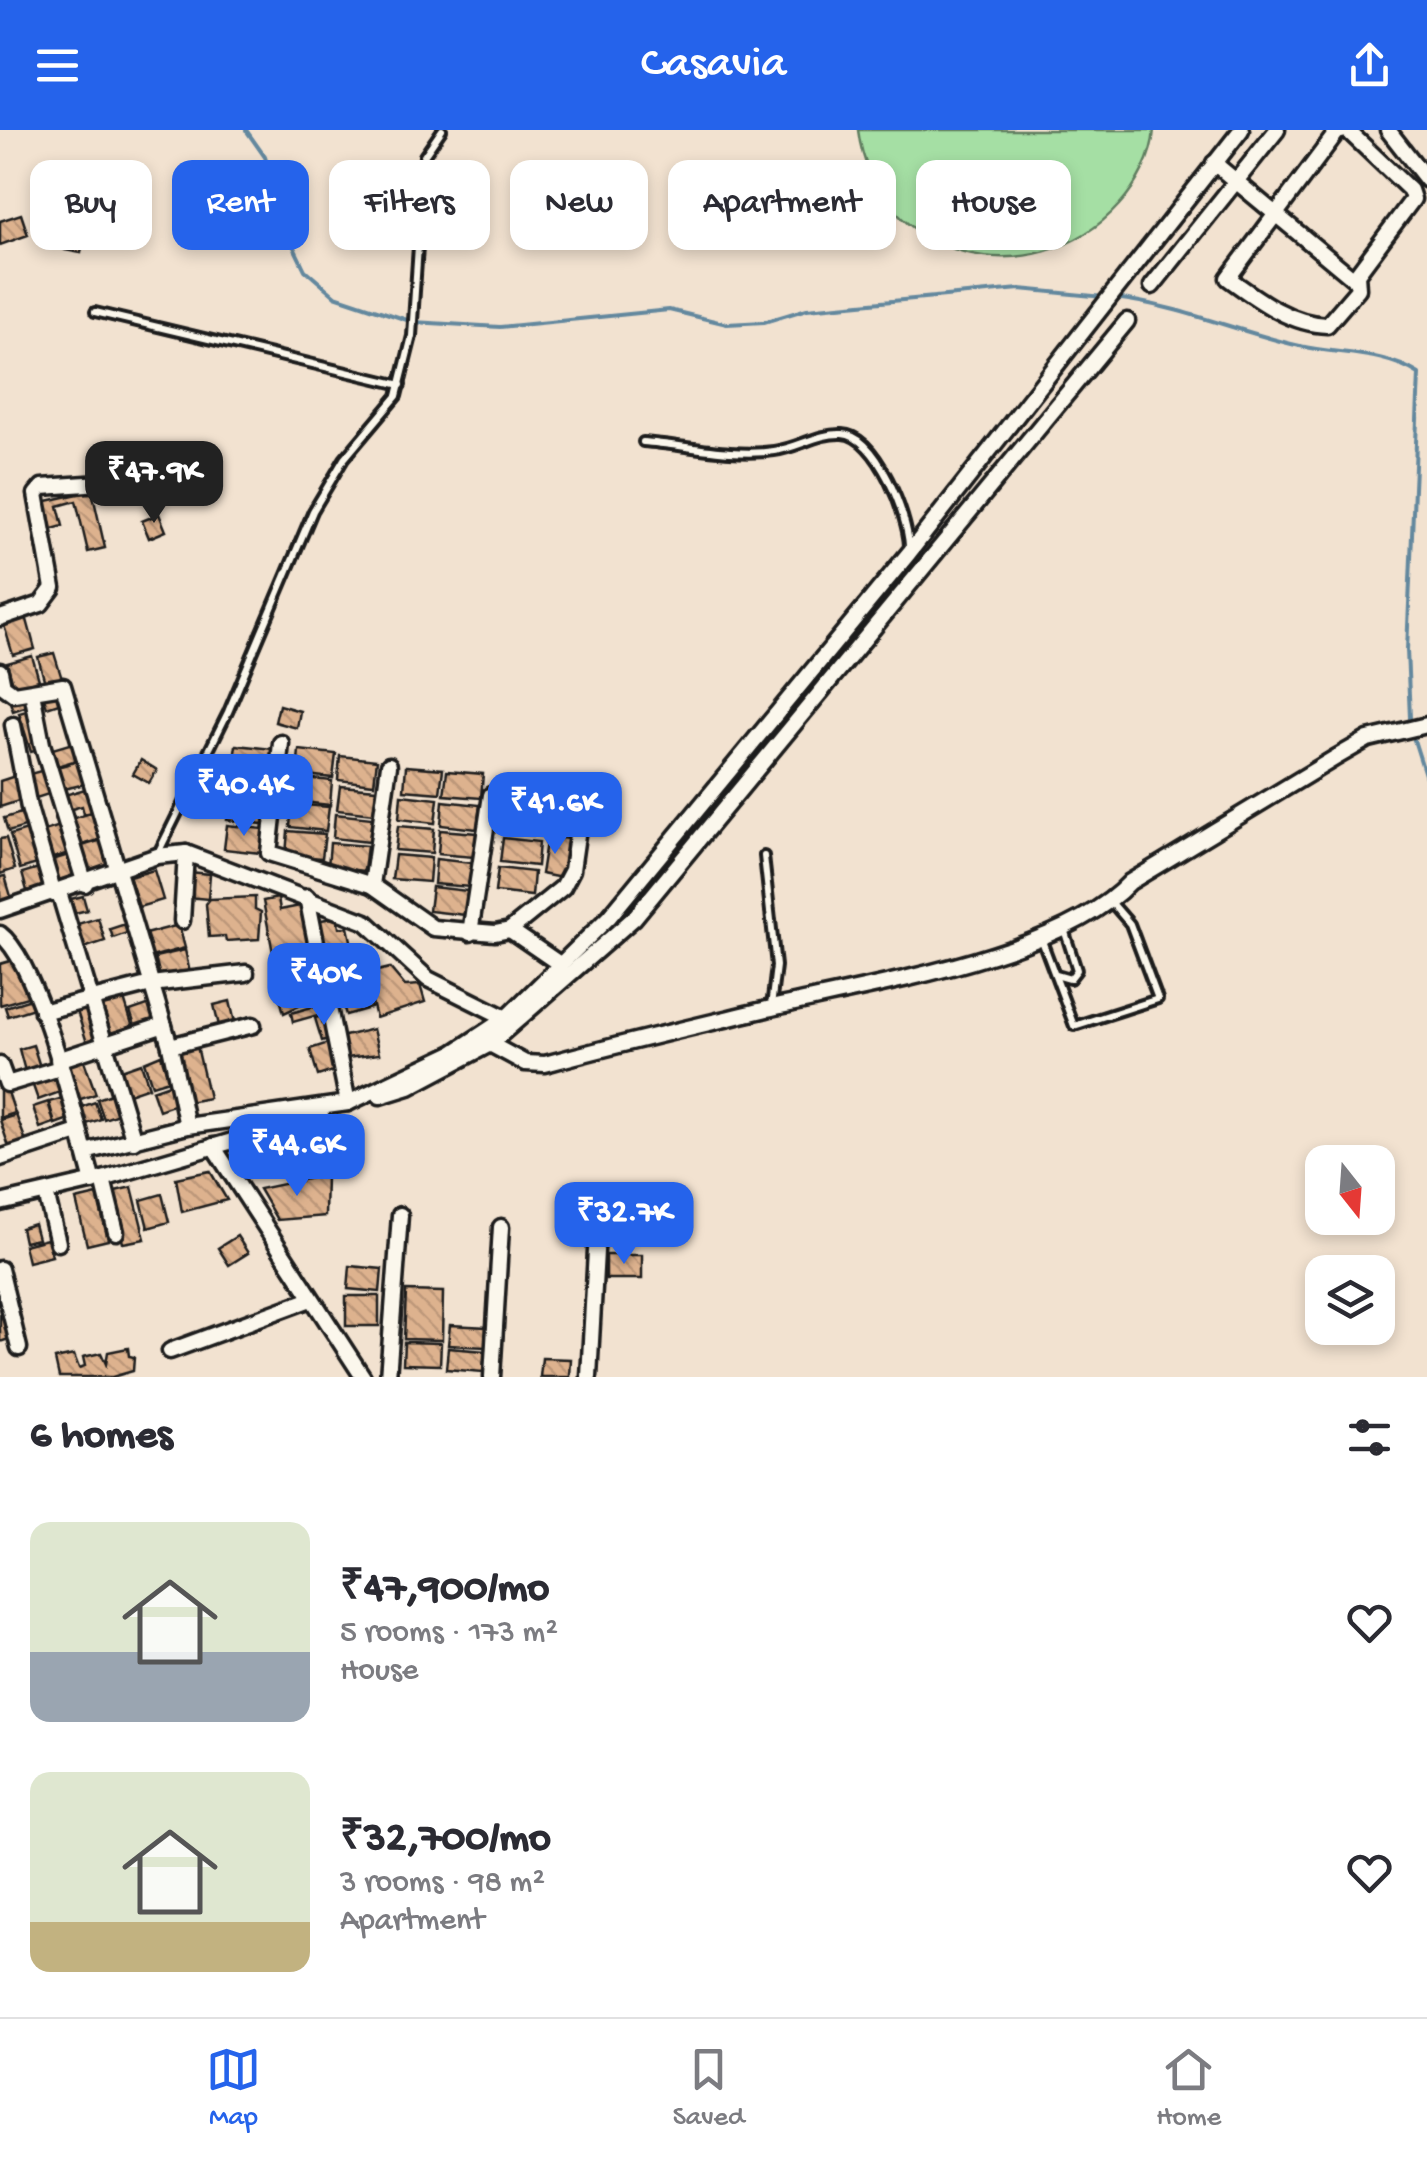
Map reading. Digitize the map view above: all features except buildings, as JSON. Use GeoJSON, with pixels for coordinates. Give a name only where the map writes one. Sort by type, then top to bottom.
{"type":"FeatureCollection","features":[{"type":"Feature","properties":{"kind":"street"},"geometry":{"type":"LineString","coordinates":[[85,1152],[187,1126],[348,1104],[454,1053],[506,1018],[609,917],[909,553],[1241,130]]}},
{"type":"Feature","properties":{"kind":"street"},"geometry":{"type":"LineString","coordinates":[[1152,286],[1277,130]]}},
{"type":"Feature","properties":{"kind":"street"},"geometry":{"type":"LineString","coordinates":[[1214,163],[1275,211],[1355,280],[1358,289],[1327,325],[1268,308],[1228,278],[1275,211],[1337,132],[1346,130],[1414,198],[1355,280]]}},
{"type":"Feature","properties":{"kind":"street"},"geometry":{"type":"LineString","coordinates":[[1388,130],[1427,180]]}},
{"type":"Feature","properties":{"kind":"street"},"geometry":{"type":"LineString","coordinates":[[0,1204],[98,1181],[409,1087],[490,1044],[634,918],[1126,322]]}},
{"type":"Feature","properties":{"kind":"street"},"geometry":{"type":"LineString","coordinates":[[1048,374],[1070,391]]}},
{"type":"Feature","properties":{"kind":"street"},"geometry":{"type":"LineString","coordinates":[[0,618],[41,604],[53,588],[36,494],[42,487],[132,481]]}},
{"type":"Feature","properties":{"kind":"street"},"geometry":{"type":"LineString","coordinates":[[0,670],[3,686],[14,694],[63,686],[170,1046],[187,1126]]}},
{"type":"Feature","properties":{"kind":"street"},"geometry":{"type":"LineString","coordinates":[[32,692],[42,744],[84,884]]}},
{"type":"Feature","properties":{"kind":"street"},"geometry":{"type":"LineString","coordinates":[[14,725],[28,808],[108,1044],[134,1141]]}},
{"type":"Feature","properties":{"kind":"street"},"geometry":{"type":"LineString","coordinates":[[490,1044],[525,1063],[545,1064],[918,973],[1064,929],[1112,902],[1130,882],[1335,758],[1368,740],[1427,725]]}},
{"type":"Feature","properties":{"kind":"street"},"geometry":{"type":"LineString","coordinates":[[281,743],[269,853],[372,885],[422,923],[470,934],[510,930],[569,879],[580,814]]}},
{"type":"Feature","properties":{"kind":"street"},"geometry":{"type":"LineString","coordinates":[[372,885],[389,765]]}},
{"type":"Feature","properties":{"kind":"street"},"geometry":{"type":"LineString","coordinates":[[470,934],[491,796]]}},
{"type":"Feature","properties":{"kind":"street"},"geometry":{"type":"LineString","coordinates":[[182,921],[186,854]]}},
{"type":"Feature","properties":{"kind":"street"},"geometry":{"type":"LineString","coordinates":[[0,910],[157,856],[186,854],[306,896],[366,922],[428,978],[506,1018]]}},
{"type":"Feature","properties":{"kind":"street"},"geometry":{"type":"LineString","coordinates":[[306,896],[348,1104]]}},
{"type":"Feature","properties":{"kind":"street"},"geometry":{"type":"LineString","coordinates":[[510,930],[561,964]]}},
{"type":"Feature","properties":{"kind":"street"},"geometry":{"type":"LineString","coordinates":[[0,934],[16,948],[42,1012],[78,1132],[116,1232]]}},
{"type":"Feature","properties":{"kind":"street"},"geometry":{"type":"LineString","coordinates":[[42,1012],[92,996],[151,984],[246,973]]}},
{"type":"Feature","properties":{"kind":"street"},"geometry":{"type":"LineString","coordinates":[[170,1046],[253,1025]]}},
{"type":"Feature","properties":{"kind":"street"},"geometry":{"type":"LineString","coordinates":[[0,1065],[6,1084],[164,1026]]}},
{"type":"Feature","properties":{"kind":"street"},"geometry":{"type":"LineString","coordinates":[[0,1158],[78,1132]]}},
{"type":"Feature","properties":{"kind":"street"},"geometry":{"type":"LineString","coordinates":[[213,1146],[363,1377]]}},
{"type":"Feature","properties":{"kind":"street"},"geometry":{"type":"LineString","coordinates":[[46,1193],[58,1243]]}},
{"type":"Feature","properties":{"kind":"street"},"geometry":{"type":"LineString","coordinates":[[388,1377],[400,1215]]}},
{"type":"Feature","properties":{"kind":"street"},"geometry":{"type":"LineString","coordinates":[[492,1377],[500,1227]]}},
{"type":"Feature","properties":{"kind":"street"},"geometry":{"type":"LineString","coordinates":[[589,1377],[597,1233]]}},
{"type":"Feature","properties":{"kind":"street"},"geometry":{"type":"LineString","coordinates":[[0,1269],[20,1348]]}},
{"type":"Feature","properties":{"kind":"street"},"geometry":{"type":"LineString","coordinates":[[170,1352],[311,1299]]}},
{"type":"Feature","properties":{"kind":"lane"},"geometry":{"type":"LineString","coordinates":[[157,856],[228,712],[312,511],[344,459],[382,418],[400,385],[412,336],[424,156],[442,130]]}},
{"type":"Feature","properties":{"kind":"lane"},"geometry":{"type":"LineString","coordinates":[[96,312],[400,385]]}},
{"type":"Feature","properties":{"kind":"lane"},"geometry":{"type":"LineString","coordinates":[[642,442],[775,451],[827,434],[847,434],[862,441],[874,456],[908,524],[909,553]]}},
{"type":"Feature","properties":{"kind":"lane"},"geometry":{"type":"LineString","coordinates":[[764,856],[776,966],[771,1008]]}},
{"type":"Feature","properties":{"kind":"lane"},"geometry":{"type":"LineString","coordinates":[[1041,936],[1074,1026],[1158,999],[1130,924],[1112,902]]}},
{"type":"Feature","properties":{"kind":"lane"},"geometry":{"type":"LineString","coordinates":[[1055,974],[1070,978],[1077,970],[1064,929]]}},
{"type":"Feature","properties":{"kind":"green space"},"geometry":{"type":"Polygon","coordinates":[[[858,130],[1154,130],[1150,150],[1132,189],[1119,205],[1084,234],[1071,240],[1071,160],[916,160],[916,228],[896,212],[896,160],[867,160],[858,130]]]}},
{"type":"Feature","properties":{"kind":"green space"},"geometry":{"type":"Polygon","coordinates":[[[958,250],[1047,250],[1004,257],[958,250]]]}},
{"type":"Feature","properties":{"kind":"waterway"},"geometry":{"type":"LineString","coordinates":[[246,130],[265,157],[290,239],[305,270],[335,296],[413,322],[500,327],[669,310],[727,324],[764,322],[807,309],[1020,289],[1104,297]]}},
{"type":"Feature","properties":{"kind":"waterway"},"geometry":{"type":"LineString","coordinates":[[1114,298],[1161,306],[1300,346],[1376,357],[1419,374],[1407,650],[1410,718]]}},
{"type":"Feature","properties":{"kind":"waterway"},"geometry":{"type":"LineString","coordinates":[[1414,740],[1427,781]]}}]}
